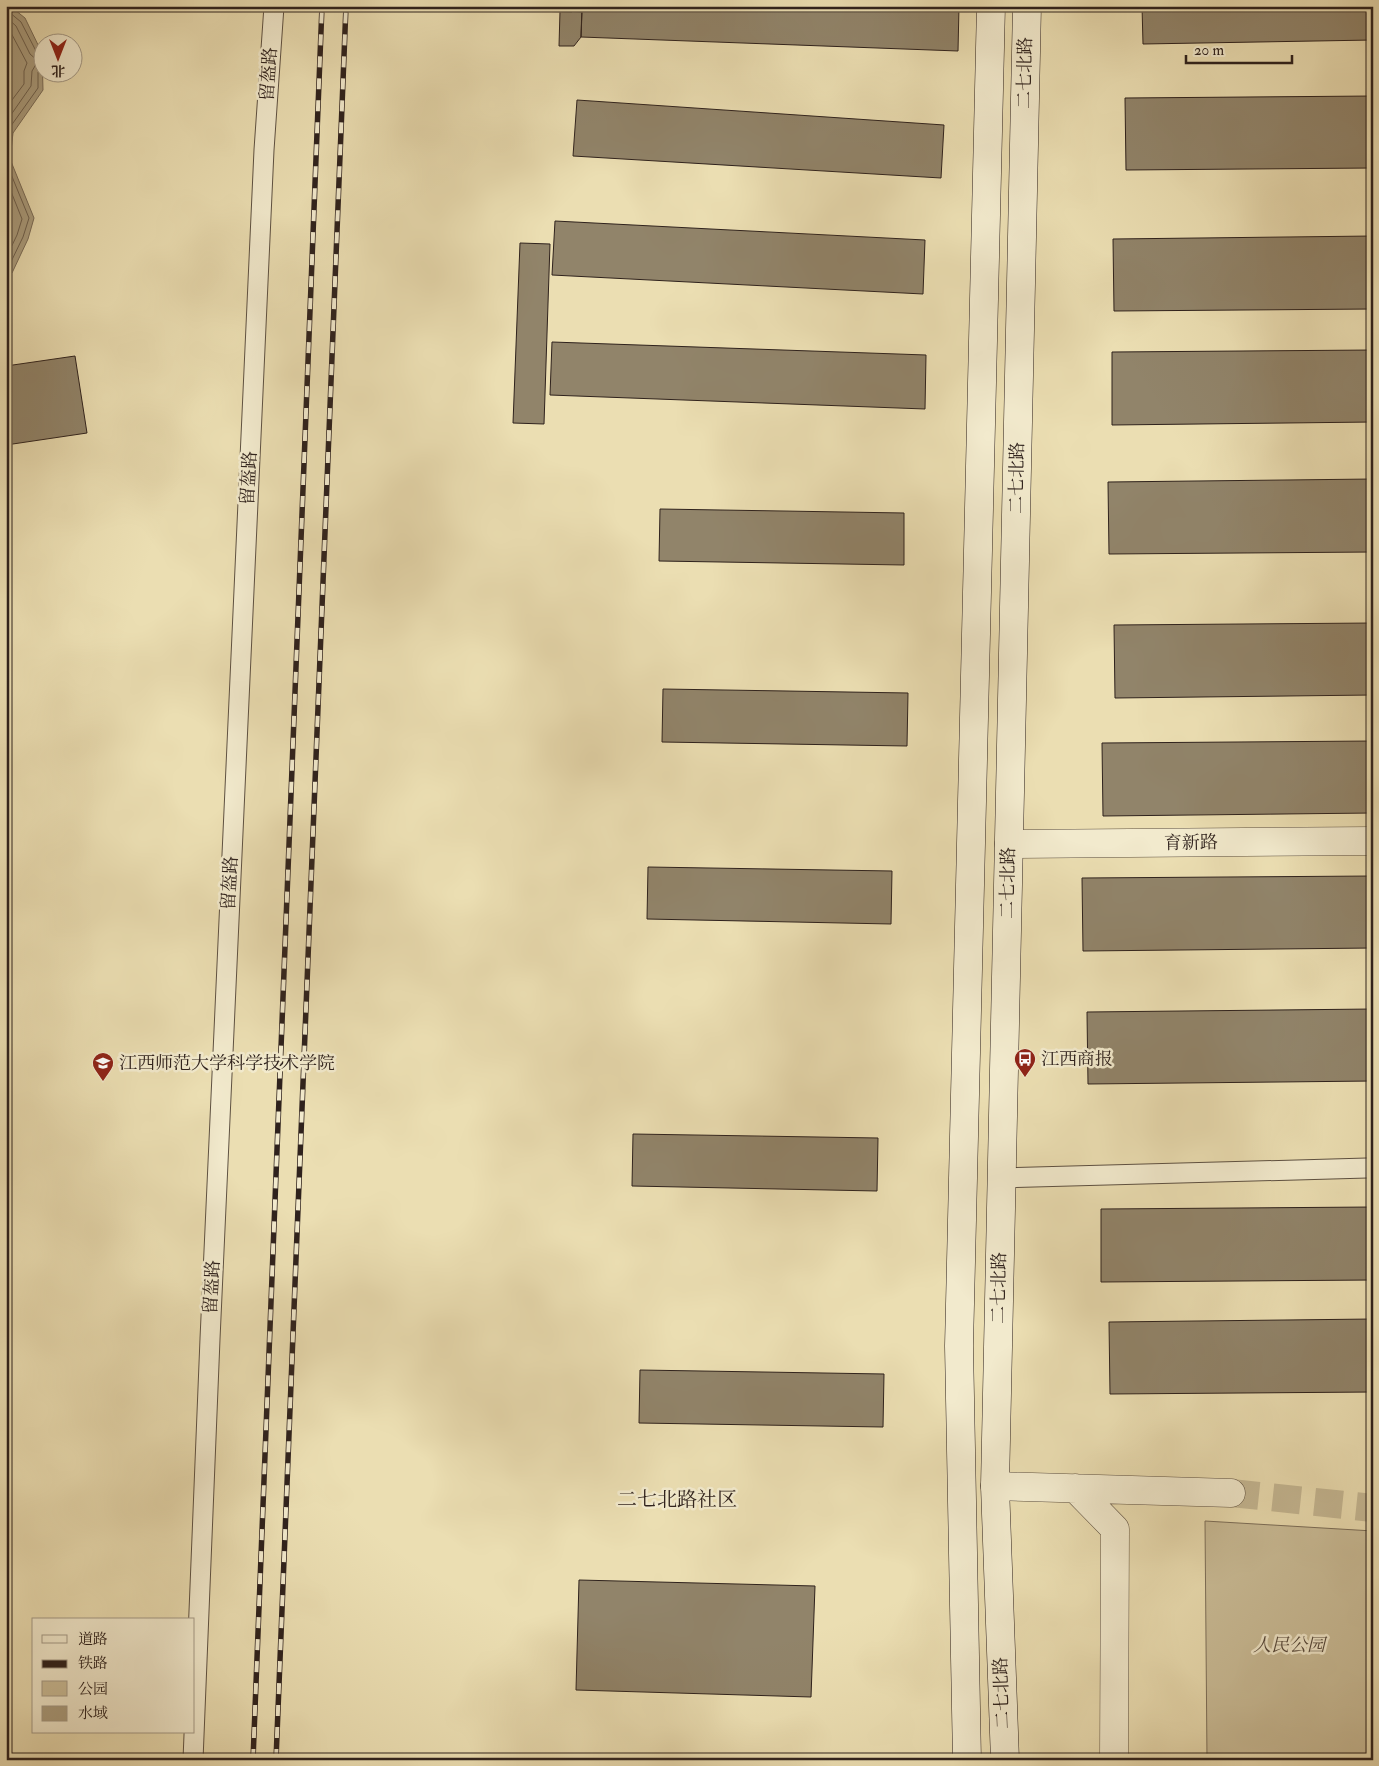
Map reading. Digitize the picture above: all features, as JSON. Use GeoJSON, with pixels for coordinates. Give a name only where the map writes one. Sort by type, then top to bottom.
{"type":"FeatureCollection","features":[{"type":"Feature","properties":{"kind":"main road","name":"二七北路"},"geometry":{"type":"LineString","coordinates":[[967,1760],[960,1346],[992,6]]}},
{"type":"Feature","properties":{"kind":"main road","name":"二七北路"},"geometry":{"type":"LineString","coordinates":[[1004,1760],[995,1486],[1027,6]]}},
{"type":"Feature","properties":{"kind":"main road","name":"育新路"},"geometry":{"type":"LineString","coordinates":[[1009,844],[1373,841]]}},
{"type":"Feature","properties":{"kind":"main road"},"geometry":{"type":"LineString","coordinates":[[995,1486],[1231,1493]]}},
{"type":"Feature","properties":{"kind":"main road"},"geometry":{"type":"LineString","coordinates":[[1076,1488],[1115,1530],[1114,1760]]}},
{"type":"Feature","properties":{"kind":"lane","name":"留盔路"},"geometry":{"type":"LineString","coordinates":[[195,1710],[264,150],[274,6]]}},
{"type":"Feature","properties":{"kind":"lane"},"geometry":{"type":"LineString","coordinates":[[1001,1178],[1367,1168]]}},
{"type":"Feature","properties":{"kind":"lane","name":"留盔路"},"geometry":{"type":"LineString","coordinates":[[193,1760],[194,1734]]}},
{"type":"Feature","properties":{"kind":"green space","name":"人民公园"},"geometry":{"type":"Polygon","coordinates":[[[1205,1521],[1373,1531],[1373,1760],[1207,1760],[1205,1521]]]}},
{"type":"Feature","properties":{"kind":"water"},"geometry":{"type":"Polygon","coordinates":[[[6,6],[10,6],[25,18],[32,32],[32,82],[43,82],[43,90],[13,133],[10,159],[34,218],[28,239],[12,273],[6,275],[6,6]]]}},
{"type":"Feature","properties":{"kind":"building"},"geometry":{"type":"Polygon","coordinates":[[[531,6],[572,6],[572,12],[531,11],[531,6]]]}},
{"type":"Feature","properties":{"kind":"building"},"geometry":{"type":"Polygon","coordinates":[[[582,6],[959,6],[958,51],[581,37],[582,6]]]}},
{"type":"Feature","properties":{"kind":"building"},"geometry":{"type":"Polygon","coordinates":[[[1142,6],[1373,6],[1373,40],[1143,44],[1142,6]]]}},
{"type":"Feature","properties":{"kind":"building"},"geometry":{"type":"Polygon","coordinates":[[[560,11],[582,12],[581,37],[574,46],[559,46],[560,11]]]}},
{"type":"Feature","properties":{"kind":"building"},"geometry":{"type":"Polygon","coordinates":[[[1373,96],[1373,168],[1126,170],[1125,98],[1373,96]]]}},
{"type":"Feature","properties":{"kind":"building"},"geometry":{"type":"Polygon","coordinates":[[[577,100],[944,125],[941,178],[573,156],[577,100]]]}},
{"type":"Feature","properties":{"kind":"building"},"geometry":{"type":"Polygon","coordinates":[[[555,221],[925,240],[923,294],[552,275],[555,221]]]}},
{"type":"Feature","properties":{"kind":"building"},"geometry":{"type":"Polygon","coordinates":[[[1373,236],[1373,309],[1114,311],[1113,239],[1373,236]]]}},
{"type":"Feature","properties":{"kind":"building"},"geometry":{"type":"Polygon","coordinates":[[[520,243],[550,244],[544,424],[513,423],[520,243]]]}},
{"type":"Feature","properties":{"kind":"building"},"geometry":{"type":"Polygon","coordinates":[[[552,342],[926,355],[925,409],[550,395],[552,342]]]}},
{"type":"Feature","properties":{"kind":"building"},"geometry":{"type":"Polygon","coordinates":[[[1373,350],[1373,422],[1112,425],[1112,352],[1373,350]]]}},
{"type":"Feature","properties":{"kind":"building"},"geometry":{"type":"Polygon","coordinates":[[[75,356],[87,433],[6,445],[6,366],[75,356]]]}},
{"type":"Feature","properties":{"kind":"building"},"geometry":{"type":"Polygon","coordinates":[[[1373,479],[1373,552],[1109,554],[1108,482],[1373,479]]]}},
{"type":"Feature","properties":{"kind":"building"},"geometry":{"type":"Polygon","coordinates":[[[660,509],[904,513],[904,565],[659,561],[660,509]]]}},
{"type":"Feature","properties":{"kind":"building"},"geometry":{"type":"Polygon","coordinates":[[[1373,623],[1373,695],[1115,698],[1114,625],[1373,623]]]}},
{"type":"Feature","properties":{"kind":"building"},"geometry":{"type":"Polygon","coordinates":[[[663,689],[908,693],[907,746],[662,742],[663,689]]]}},
{"type":"Feature","properties":{"kind":"building"},"geometry":{"type":"Polygon","coordinates":[[[1373,741],[1373,813],[1103,816],[1102,743],[1373,741]]]}},
{"type":"Feature","properties":{"kind":"building"},"geometry":{"type":"Polygon","coordinates":[[[648,867],[892,871],[891,924],[647,919],[648,867]]]}},
{"type":"Feature","properties":{"kind":"building"},"geometry":{"type":"Polygon","coordinates":[[[1373,876],[1373,948],[1083,951],[1082,878],[1373,876]]]}},
{"type":"Feature","properties":{"kind":"building"},"geometry":{"type":"Polygon","coordinates":[[[1373,1009],[1373,1081],[1088,1084],[1087,1012],[1373,1009]]]}},
{"type":"Feature","properties":{"kind":"building"},"geometry":{"type":"Polygon","coordinates":[[[633,1134],[878,1138],[877,1191],[632,1186],[633,1134]]]}},
{"type":"Feature","properties":{"kind":"building"},"geometry":{"type":"Polygon","coordinates":[[[1373,1207],[1373,1280],[1101,1282],[1101,1209],[1373,1207]]]}},
{"type":"Feature","properties":{"kind":"building"},"geometry":{"type":"Polygon","coordinates":[[[1373,1319],[1373,1392],[1110,1394],[1109,1322],[1373,1319]]]}},
{"type":"Feature","properties":{"kind":"building"},"geometry":{"type":"Polygon","coordinates":[[[640,1370],[884,1374],[883,1427],[639,1423],[640,1370]]]}},
{"type":"Feature","properties":{"kind":"building"},"geometry":{"type":"Polygon","coordinates":[[[579,1580],[815,1586],[811,1697],[576,1690],[579,1580]]]}},
{"type":"Feature","properties":{"kind":"tunnel"},"geometry":{"type":"LineString","coordinates":[[1231,1493],[1373,1508]]}},
{"type":"Feature","properties":{"kind":"railway"},"geometry":{"type":"LineString","coordinates":[[253,1760],[322,6]]}},
{"type":"Feature","properties":{"kind":"railway"},"geometry":{"type":"LineString","coordinates":[[276,1760],[346,6]]}},
{"type":"Feature","properties":{"kind":"place","name":"江西商报"},"geometry":{"type":"Point","coordinates":[1025,1078]}},
{"type":"Feature","properties":{"kind":"place","name":"江西师范大学科学技术学院"},"geometry":{"type":"Point","coordinates":[103,1082]}},
{"type":"Feature","properties":{"kind":"district","name":"二七北路社区"},"geometry":{"type":"Point","coordinates":[677,1499]}}]}
